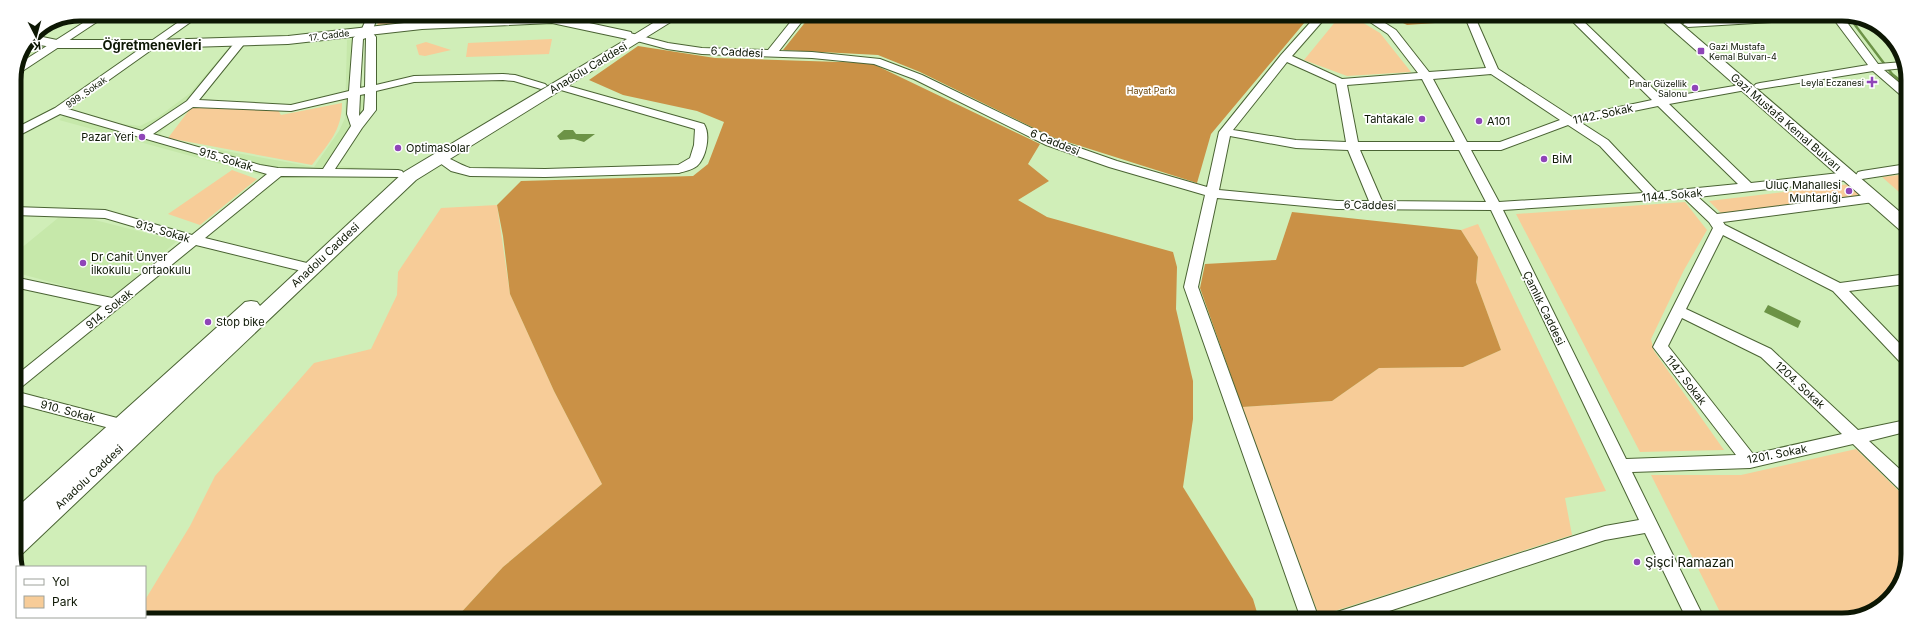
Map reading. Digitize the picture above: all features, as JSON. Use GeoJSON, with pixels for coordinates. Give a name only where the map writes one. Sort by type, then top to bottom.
{"type":"FeatureCollection","features":[{"type":"Feature","properties":{"kind":"main road","name":"17. Cadde"},"geometry":{"type":"LineString","coordinates":[[37,39],[154,44],[240,43],[367,32],[445,21]]}},
{"type":"Feature","properties":{"kind":"main road","name":"17. Cadde"},"geometry":{"type":"LineString","coordinates":[[570,21],[632,37]]}},
{"type":"Feature","properties":{"kind":"main road","name":"Anadolu Caddesi"},"geometry":{"type":"LineString","coordinates":[[632,37],[652,21]]}},
{"type":"Feature","properties":{"kind":"main road","name":"Anadolu Caddesi"},"geometry":{"type":"LineString","coordinates":[[21,540],[304,267],[398,174],[632,37],[664,21]]}},
{"type":"Feature","properties":{"kind":"main road","name":"Gazi Mustafa Kemal Bulvarı"},"geometry":{"type":"LineString","coordinates":[[1670,21],[1753,87],[1855,175],[1901,209]]}},
{"type":"Feature","properties":{"kind":"main road","name":"Gazi Mustafa Kemal Bulvarı"},"geometry":{"type":"LineString","coordinates":[[1683,21],[1753,87]]}},
{"type":"Feature","properties":{"kind":"main road"},"geometry":{"type":"LineString","coordinates":[[42,35],[61,41]]}},
{"type":"Feature","properties":{"kind":"main road","name":"Anadolu Caddesi"},"geometry":{"type":"LineString","coordinates":[[21,517],[121,425],[410,176],[550,86]]}},
{"type":"Feature","properties":{"kind":"main road","name":"Gazi Mustafa Kemal Bulvarı"},"geometry":{"type":"LineString","coordinates":[[1855,175],[1874,198],[1901,222]]}},
{"type":"Feature","properties":{"kind":"street"},"geometry":{"type":"LineString","coordinates":[[23,66],[93,21]]}},
{"type":"Feature","properties":{"kind":"street","name":"999. Sokak"},"geometry":{"type":"LineString","coordinates":[[21,130],[59,110],[187,21]]}},
{"type":"Feature","properties":{"kind":"street"},"geometry":{"type":"LineString","coordinates":[[357,126],[353,114],[358,38],[367,32],[371,21]]}},
{"type":"Feature","properties":{"kind":"street"},"geometry":{"type":"LineString","coordinates":[[771,54],[797,21]]}},
{"type":"Feature","properties":{"kind":"street"},"geometry":{"type":"LineString","coordinates":[[1308,613],[1191,287],[1225,132],[1285,57],[1317,21]]}},
{"type":"Feature","properties":{"kind":"street","name":"Çamlık Caddesi"},"geometry":{"type":"LineString","coordinates":[[1374,21],[1392,32],[1426,76],[1494,206],[1693,613]]}},
{"type":"Feature","properties":{"kind":"street"},"geometry":{"type":"LineString","coordinates":[[1472,21],[1493,71],[1604,143],[1655,197]]}},
{"type":"Feature","properties":{"kind":"street"},"geometry":{"type":"LineString","coordinates":[[1577,21],[1749,188]]}},
{"type":"Feature","properties":{"kind":"street"},"geometry":{"type":"LineString","coordinates":[[1841,21],[1901,88]]}},
{"type":"Feature","properties":{"kind":"street"},"geometry":{"type":"LineString","coordinates":[[327,172],[357,126],[370,110],[371,37],[367,32]]}},
{"type":"Feature","properties":{"kind":"street","name":"6 Caddesi"},"geometry":{"type":"LineString","coordinates":[[632,37],[667,46],[702,51],[812,55],[876,60],[918,77],[1050,142],[1113,164],[1212,193],[1337,205],[1494,206]]}},
{"type":"Feature","properties":{"kind":"street"},"geometry":{"type":"LineString","coordinates":[[143,135],[191,103],[240,43]]}},
{"type":"Feature","properties":{"kind":"street"},"geometry":{"type":"LineString","coordinates":[[1285,57],[1342,82],[1493,71]]}},
{"type":"Feature","properties":{"kind":"street","name":"1142. Sokak"},"geometry":{"type":"LineString","coordinates":[[1225,132],[1296,144],[1353,146],[1501,146],[1568,121],[1660,102],[1882,66],[1899,65]]}},
{"type":"Feature","properties":{"kind":"street"},"geometry":{"type":"LineString","coordinates":[[191,103],[291,108],[303,107],[354,92],[423,78],[494,76],[515,78],[550,86],[696,125],[700,127],[701,133],[697,158],[686,167],[672,169],[545,173],[470,172],[455,168],[439,158]]}},
{"type":"Feature","properties":{"kind":"street"},"geometry":{"type":"LineString","coordinates":[[1342,82],[1353,146],[1377,205]]}},
{"type":"Feature","properties":{"kind":"street","name":"915. Sokak"},"geometry":{"type":"LineString","coordinates":[[59,110],[259,170],[278,172],[398,174]]}},
{"type":"Feature","properties":{"kind":"street","name":"1144. Sokak"},"geometry":{"type":"LineString","coordinates":[[1494,206],[1655,197],[1749,188],[1901,169]]}},
{"type":"Feature","properties":{"kind":"street","name":"914. Sokak"},"geometry":{"type":"LineString","coordinates":[[21,379],[278,172]]}},
{"type":"Feature","properties":{"kind":"street"},"geometry":{"type":"LineString","coordinates":[[1687,194],[1717,224],[1838,288],[1901,354]]}},
{"type":"Feature","properties":{"kind":"street"},"geometry":{"type":"LineString","coordinates":[[1717,224],[1874,198]]}},
{"type":"Feature","properties":{"kind":"street","name":"913. Sokak"},"geometry":{"type":"LineString","coordinates":[[21,212],[105,214],[194,240],[304,267]]}},
{"type":"Feature","properties":{"kind":"street","name":"1147. Sokak"},"geometry":{"type":"LineString","coordinates":[[1717,224],[1679,311],[1660,347],[1750,461]]}},
{"type":"Feature","properties":{"kind":"street"},"geometry":{"type":"LineString","coordinates":[[1838,288],[1901,280]]}},
{"type":"Feature","properties":{"kind":"street"},"geometry":{"type":"LineString","coordinates":[[21,284],[115,304]]}},
{"type":"Feature","properties":{"kind":"street","name":"1204. Sokak"},"geometry":{"type":"LineString","coordinates":[[1679,311],[1766,353],[1901,480]]}},
{"type":"Feature","properties":{"kind":"street","name":"910. Sokak"},"geometry":{"type":"LineString","coordinates":[[21,399],[121,425]]}},
{"type":"Feature","properties":{"kind":"street","name":"1201. Sokak"},"geometry":{"type":"LineString","coordinates":[[1622,466],[1750,461],[1901,427]]}},
{"type":"Feature","properties":{"kind":"street"},"geometry":{"type":"LineString","coordinates":[[1358,613],[1605,533],[1651,525]]}},
{"type":"Feature","properties":{"kind":"shaded area","name":"Pazar Yeri"},"geometry":{"type":"Polygon","coordinates":[[[361,38],[361,84],[368,109],[337,166],[389,169],[382,178],[276,178],[264,176],[59,120],[71,109],[115,123],[140,126],[158,117],[189,94],[227,50],[238,49],[181,113],[160,133],[165,140],[314,167],[339,131],[345,118],[347,40],[361,38]]]}},
{"type":"Feature","properties":{"kind":"shaded area"},"geometry":{"type":"Polygon","coordinates":[[[564,130],[573,130],[576,134],[595,134],[584,142],[574,139],[560,140],[557,136],[564,130]]]}},
{"type":"Feature","properties":{"kind":"shaded area","name":"Dr Cahit Ünver ilkokulu - ortaokulu"},"geometry":{"type":"Polygon","coordinates":[[[83,217],[177,241],[115,295],[105,297],[21,274],[21,248],[58,218],[83,217]]]}},
{"type":"Feature","properties":{"kind":"shaded area"},"geometry":{"type":"Polygon","coordinates":[[[1768,305],[1801,321],[1798,328],[1764,312],[1768,305]]]}},
{"type":"Feature","properties":{"kind":"green space"},"geometry":{"type":"Polygon","coordinates":[[[379,21],[435,21],[377,25],[379,21]]]}},
{"type":"Feature","properties":{"kind":"green space","name":"Hayat Parkı"},"geometry":{"type":"Polygon","coordinates":[[[806,21],[1306,21],[1211,134],[1197,183],[1052,137],[920,72],[878,55],[783,50],[806,21]]]}},
{"type":"Feature","properties":{"kind":"green space"},"geometry":{"type":"Polygon","coordinates":[[[1336,21],[1360,21],[1380,33],[1411,72],[1347,76],[1304,60],[1336,21]]]}},
{"type":"Feature","properties":{"kind":"green space"},"geometry":{"type":"Polygon","coordinates":[[[1399,21],[1463,21],[1407,25],[1399,21]]]}},
{"type":"Feature","properties":{"kind":"green space"},"geometry":{"type":"Polygon","coordinates":[[[552,39],[549,54],[466,57],[468,43],[552,39]]]}},
{"type":"Feature","properties":{"kind":"green space"},"geometry":{"type":"Polygon","coordinates":[[[426,42],[451,50],[425,56],[419,55],[416,45],[426,42]]]}},
{"type":"Feature","properties":{"kind":"green space"},"geometry":{"type":"Polygon","coordinates":[[[638,46],[715,58],[871,63],[1040,144],[1028,164],[1049,181],[1018,200],[1047,217],[1173,252],[1177,267],[1176,309],[1193,381],[1193,419],[1183,487],[1253,599],[1257,613],[461,613],[503,567],[602,484],[554,391],[510,294],[503,236],[497,205],[521,181],[693,176],[708,164],[724,122],[697,111],[623,95],[589,80],[638,46]]]}},
{"type":"Feature","properties":{"kind":"green space"},"geometry":{"type":"Polygon","coordinates":[[[342,103],[340,122],[337,129],[329,144],[312,165],[168,138],[193,105],[278,110],[281,115],[342,103]]]}},
{"type":"Feature","properties":{"kind":"green space"},"geometry":{"type":"Polygon","coordinates":[[[232,170],[257,179],[200,225],[168,214],[232,170]]]}},
{"type":"Feature","properties":{"kind":"green space"},"geometry":{"type":"Polygon","coordinates":[[[1901,175],[1901,194],[1882,177],[1901,175]]]}},
{"type":"Feature","properties":{"kind":"green space"},"geometry":{"type":"Polygon","coordinates":[[[1850,184],[1863,196],[1721,213],[1709,201],[1850,184]]]}},
{"type":"Feature","properties":{"kind":"green space"},"geometry":{"type":"Polygon","coordinates":[[[1685,202],[1707,230],[1684,270],[1651,339],[1654,351],[1724,450],[1640,452],[1516,214],[1685,202]]]}},
{"type":"Feature","properties":{"kind":"green space"},"geometry":{"type":"Polygon","coordinates":[[[497,205],[510,294],[554,391],[602,484],[503,567],[461,613],[146,613],[146,598],[190,526],[215,476],[314,363],[371,349],[397,295],[398,272],[441,208],[497,205]]]}},
{"type":"Feature","properties":{"kind":"green space"},"geometry":{"type":"Polygon","coordinates":[[[1292,212],[1461,230],[1478,257],[1476,282],[1501,350],[1463,367],[1379,368],[1332,401],[1242,407],[1200,288],[1205,264],[1276,260],[1292,212]]]}},
{"type":"Feature","properties":{"kind":"green space"},"geometry":{"type":"Polygon","coordinates":[[[1478,224],[1606,491],[1565,498],[1572,535],[1328,613],[1318,613],[1242,407],[1332,401],[1379,368],[1463,367],[1501,350],[1476,282],[1478,257],[1461,230],[1478,224]]]}},
{"type":"Feature","properties":{"kind":"green space"},"geometry":{"type":"Polygon","coordinates":[[[1856,449],[1901,493],[1901,554],[1899,569],[1891,587],[1878,601],[1861,610],[1853,612],[1720,613],[1651,475],[1741,475],[1856,449]]]}},
{"type":"Feature","properties":{"kind":"waterway"},"geometry":{"type":"LineString","coordinates":[[1853,22],[1892,74],[1901,81]]}},
{"type":"Feature","properties":{"kind":"place","name":"Gazi Mustafa Kemal Bulvarı-4"},"geometry":{"type":"Point","coordinates":[1701,51]}},
{"type":"Feature","properties":{"kind":"place","name":"Leyla Eczanesi"},"geometry":{"type":"Point","coordinates":[1872,82]}},
{"type":"Feature","properties":{"kind":"place","name":"Pınar Güzellik Salonu"},"geometry":{"type":"Point","coordinates":[1695,88]}},
{"type":"Feature","properties":{"kind":"place","name":"Tahtakale"},"geometry":{"type":"Point","coordinates":[1422,119]}},
{"type":"Feature","properties":{"kind":"place","name":"A101"},"geometry":{"type":"Point","coordinates":[1479,121]}},
{"type":"Feature","properties":{"kind":"place","name":"Pazar Yeri"},"geometry":{"type":"Point","coordinates":[142,137]}},
{"type":"Feature","properties":{"kind":"place","name":"OptimaSolar"},"geometry":{"type":"Point","coordinates":[398,148]}},
{"type":"Feature","properties":{"kind":"place","name":"BİM"},"geometry":{"type":"Point","coordinates":[1544,159]}},
{"type":"Feature","properties":{"kind":"place","name":"Uluç Mahallesi Muhtarlığı"},"geometry":{"type":"Point","coordinates":[1849,191]}},
{"type":"Feature","properties":{"kind":"place","name":"Dr Cahit Ünver ilkokulu - ortaokulu"},"geometry":{"type":"Point","coordinates":[83,263]}},
{"type":"Feature","properties":{"kind":"place","name":"Stop bike"},"geometry":{"type":"Point","coordinates":[208,322]}},
{"type":"Feature","properties":{"kind":"place","name":"Şişci Ramazan"},"geometry":{"type":"Point","coordinates":[1637,562]}},
{"type":"Feature","properties":{"kind":"district","name":"Öğretmenevleri"},"geometry":{"type":"Point","coordinates":[152,45]}}]}
